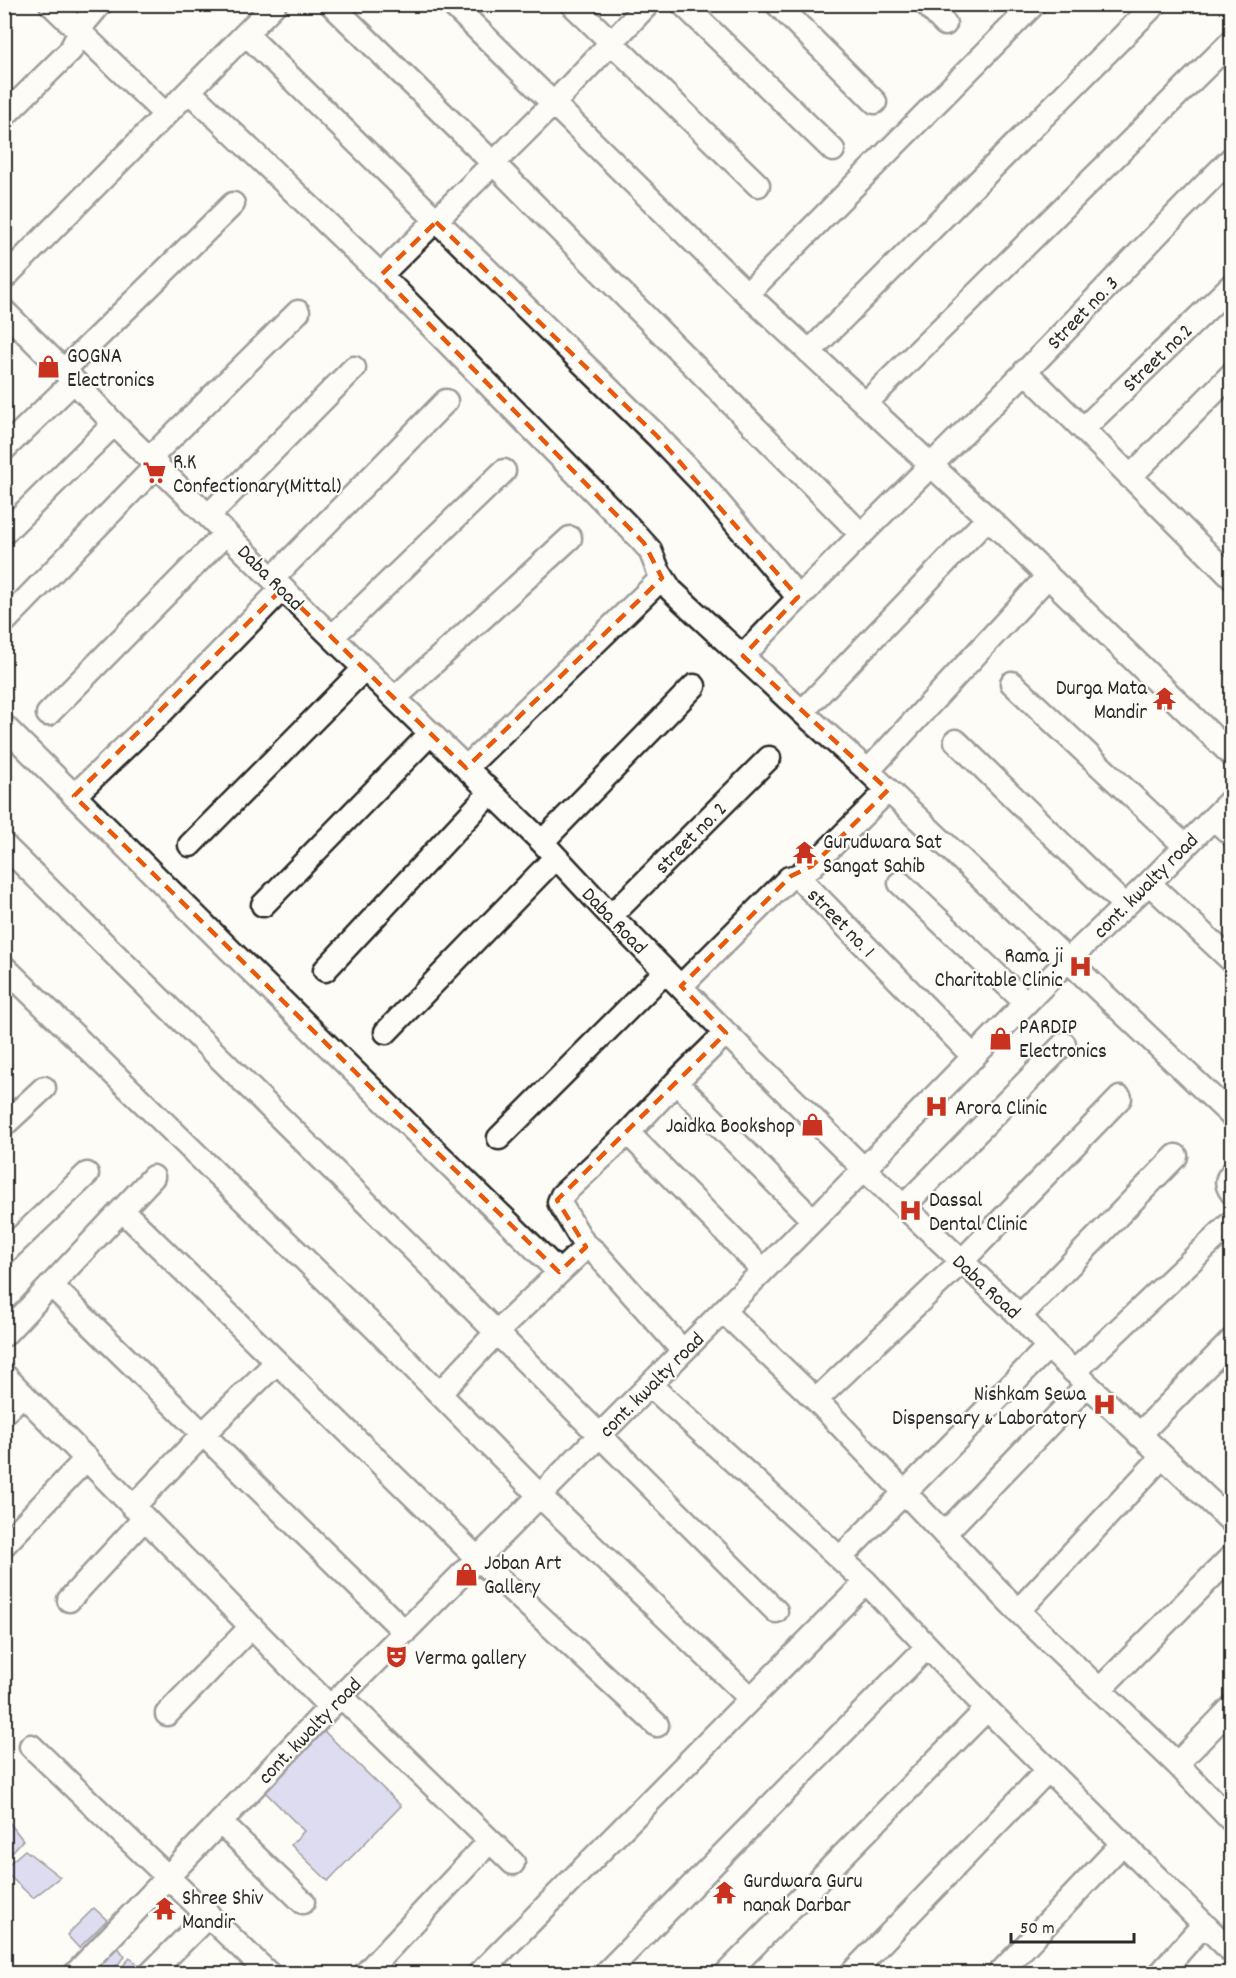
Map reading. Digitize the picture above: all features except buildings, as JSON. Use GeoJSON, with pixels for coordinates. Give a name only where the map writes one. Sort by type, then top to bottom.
{"type":"FeatureCollection","features":[{"type":"Feature","properties":{"kind":"street"},"geometry":{"type":"LineString","coordinates":[[51,4],[165,114]]}},
{"type":"Feature","properties":{"kind":"street"},"geometry":{"type":"LineString","coordinates":[[4,116],[70,51],[85,22],[100,4]]}},
{"type":"Feature","properties":{"kind":"street"},"geometry":{"type":"LineString","coordinates":[[4,278],[275,4]]}},
{"type":"Feature","properties":{"kind":"street"},"geometry":{"type":"LineString","coordinates":[[331,4],[494,164],[861,534]]}},
{"type":"Feature","properties":{"kind":"street"},"geometry":{"type":"LineString","coordinates":[[452,4],[747,294],[988,518],[1232,755]]}},
{"type":"Feature","properties":{"kind":"street"},"geometry":{"type":"LineString","coordinates":[[572,4],[758,185]]}},
{"type":"Feature","properties":{"kind":"street"},"geometry":{"type":"LineString","coordinates":[[381,275],[494,164],[648,4]]}},
{"type":"Feature","properties":{"kind":"street"},"geometry":{"type":"LineString","coordinates":[[683,4],[833,150]]}},
{"type":"Feature","properties":{"kind":"street"},"geometry":{"type":"LineString","coordinates":[[777,4],[875,102]]}},
{"type":"Feature","properties":{"kind":"street"},"geometry":{"type":"LineString","coordinates":[[926,4],[945,24]]}},
{"type":"Feature","properties":{"kind":"street"},"geometry":{"type":"LineString","coordinates":[[809,352],[1155,4]]}},
{"type":"Feature","properties":{"kind":"street"},"geometry":{"type":"LineString","coordinates":[[747,294],[1033,5]]}},
{"type":"Feature","properties":{"kind":"street"},"geometry":{"type":"LineString","coordinates":[[246,34],[657,436],[701,482],[798,597]]}},
{"type":"Feature","properties":{"kind":"street"},"geometry":{"type":"LineString","coordinates":[[865,404],[1232,40]]}},
{"type":"Feature","properties":{"kind":"street"},"geometry":{"type":"LineString","coordinates":[[189,91],[381,275],[644,543],[655,559],[662,578],[671,590],[868,771],[1232,1116]]}},
{"type":"Feature","properties":{"kind":"street","name":"Street no. 3"},"geometry":{"type":"LineString","coordinates":[[743,656],[798,597],[1025,371],[1232,158]]}},
{"type":"Feature","properties":{"kind":"street"},"geometry":{"type":"LineString","coordinates":[[4,449],[69,375],[233,204]]}},
{"type":"Feature","properties":{"kind":"street","name":"Street no.2"},"geometry":{"type":"LineString","coordinates":[[1083,429],[1232,285]]}},
{"type":"Feature","properties":{"kind":"street","name":"Daba Road"},"geometry":{"type":"LineString","coordinates":[[4,311],[69,375],[114,424],[549,849],[610,916],[726,1033],[864,1169],[1020,1316],[1080,1378],[1232,1522]]}},
{"type":"Feature","properties":{"kind":"street"},"geometry":{"type":"LineString","coordinates":[[4,622],[153,461],[298,312]]}},
{"type":"Feature","properties":{"kind":"street"},"geometry":{"type":"LineString","coordinates":[[209,515],[354,368]]}},
{"type":"Feature","properties":{"kind":"street"},"geometry":{"type":"LineString","coordinates":[[1025,371],[1232,578]]}},
{"type":"Feature","properties":{"kind":"street"},"geometry":{"type":"LineString","coordinates":[[1130,477],[1232,374]]}},
{"type":"Feature","properties":{"kind":"street"},"geometry":{"type":"LineString","coordinates":[[74,796],[160,714],[446,401]]}},
{"type":"Feature","properties":{"kind":"street"},"geometry":{"type":"LineString","coordinates":[[4,533],[114,424]]}},
{"type":"Feature","properties":{"kind":"street"},"geometry":{"type":"LineString","coordinates":[[332,637],[504,471]]}},
{"type":"Feature","properties":{"kind":"street"},"geometry":{"type":"LineString","coordinates":[[802,712],[988,518]]}},
{"type":"Feature","properties":{"kind":"street"},"geometry":{"type":"LineString","coordinates":[[48,714],[226,533]]}},
{"type":"Feature","properties":{"kind":"street"},"geometry":{"type":"LineString","coordinates":[[395,698],[570,538]]}},
{"type":"Feature","properties":{"kind":"street"},"geometry":{"type":"LineString","coordinates":[[868,771],[1048,576]]}},
{"type":"Feature","properties":{"kind":"street"},"geometry":{"type":"LineString","coordinates":[[466,768],[662,578]]}},
{"type":"Feature","properties":{"kind":"street"},"geometry":{"type":"LineString","coordinates":[[190,845],[364,669]]}},
{"type":"Feature","properties":{"kind":"street"},"geometry":{"type":"LineString","coordinates":[[1012,683],[1185,846]]}},
{"type":"Feature","properties":{"kind":"street"},"geometry":{"type":"LineString","coordinates":[[386,1032],[694,686]]}},
{"type":"Feature","properties":{"kind":"street"},"geometry":{"type":"LineString","coordinates":[[4,726],[559,1272]]}},
{"type":"Feature","properties":{"kind":"street"},"geometry":{"type":"LineString","coordinates":[[263,905],[431,733]]}},
{"type":"Feature","properties":{"kind":"street"},"geometry":{"type":"LineString","coordinates":[[956,741],[1125,906]]}},
{"type":"Feature","properties":{"kind":"street","name":"street no. 2"},"geometry":{"type":"LineString","coordinates":[[610,916],[769,758]]}},
{"type":"Feature","properties":{"kind":"street"},"geometry":{"type":"LineString","coordinates":[[797,876],[812,866],[888,790]]}},
{"type":"Feature","properties":{"kind":"street"},"geometry":{"type":"LineString","coordinates":[[325,970],[491,792]]}},
{"type":"Feature","properties":{"kind":"street","name":"cont. kwalty road"},"geometry":{"type":"LineString","coordinates":[[84,1970],[168,1877],[335,1701],[683,1352],[1067,961],[1149,883],[1232,798]]}},
{"type":"Feature","properties":{"kind":"street"},"geometry":{"type":"LineString","coordinates":[[1213,818],[1232,835]]}},
{"type":"Feature","properties":{"kind":"street"},"geometry":{"type":"LineString","coordinates":[[4,845],[776,1611]]}},
{"type":"Feature","properties":{"kind":"street","name":"street no. 1"},"geometry":{"type":"LineString","coordinates":[[499,1137],[673,979],[789,878],[797,876],[974,1057]]}},
{"type":"Feature","properties":{"kind":"street"},"geometry":{"type":"LineString","coordinates":[[900,883],[1026,1003]]}},
{"type":"Feature","properties":{"kind":"street"},"geometry":{"type":"LineString","coordinates":[[1149,883],[1232,961]]}},
{"type":"Feature","properties":{"kind":"street"},"geometry":{"type":"LineString","coordinates":[[4,967],[440,1393],[540,1496],[751,1699]]}},
{"type":"Feature","properties":{"kind":"street"},"geometry":{"type":"LineString","coordinates":[[683,1352],[595,1252],[586,1247],[561,1206],[560,1198],[628,1133],[726,1033]]}},
{"type":"Feature","properties":{"kind":"street"},"geometry":{"type":"LineString","coordinates":[[904,1206],[1064,1044]]}},
{"type":"Feature","properties":{"kind":"street"},"geometry":{"type":"LineString","coordinates":[[676,1082],[813,1220]]}},
{"type":"Feature","properties":{"kind":"street"},"geometry":{"type":"LineString","coordinates":[[4,1125],[44,1088]]}},
{"type":"Feature","properties":{"kind":"street"},"geometry":{"type":"LineString","coordinates":[[816,1400],[961,1262],[1120,1098]]}},
{"type":"Feature","properties":{"kind":"street"},"geometry":{"type":"LineString","coordinates":[[628,1133],[764,1270]]}},
{"type":"Feature","properties":{"kind":"street"},"geometry":{"type":"LineString","coordinates":[[1020,1316],[1176,1156]]}},
{"type":"Feature","properties":{"kind":"street"},"geometry":{"type":"LineString","coordinates":[[1232,1173],[1227,1180],[1227,1185],[1232,1193]]}},
{"type":"Feature","properties":{"kind":"street"},"geometry":{"type":"LineString","coordinates":[[4,1253],[87,1174]]}},
{"type":"Feature","properties":{"kind":"street"},"geometry":{"type":"LineString","coordinates":[[4,1335],[153,1177]]}},
{"type":"Feature","properties":{"kind":"street"},"geometry":{"type":"LineString","coordinates":[[122,1210],[478,1559],[657,1725]]}},
{"type":"Feature","properties":{"kind":"street"},"geometry":{"type":"LineString","coordinates":[[944,1534],[1080,1378],[1232,1222]]}},
{"type":"Feature","properties":{"kind":"street"},"geometry":{"type":"LineString","coordinates":[[440,1393],[497,1332],[586,1247]]}},
{"type":"Feature","properties":{"kind":"street"},"geometry":{"type":"LineString","coordinates":[[51,1285],[405,1632]]}},
{"type":"Feature","properties":{"kind":"street"},"geometry":{"type":"LineString","coordinates":[[723,1311],[816,1400],[1018,1611],[1177,1764],[1232,1821]]}},
{"type":"Feature","properties":{"kind":"street"},"geometry":{"type":"LineString","coordinates":[[1140,1435],[1232,1340]]}},
{"type":"Feature","properties":{"kind":"street"},"geometry":{"type":"LineString","coordinates":[[840,1558],[1048,1347]]}},
{"type":"Feature","properties":{"kind":"street"},"geometry":{"type":"LineString","coordinates":[[69,1600],[203,1434],[277,1362]]}},
{"type":"Feature","properties":{"kind":"street"},"geometry":{"type":"LineString","coordinates":[[4,1376],[251,1627],[513,1863]]}},
{"type":"Feature","properties":{"kind":"street"},"geometry":{"type":"LineString","coordinates":[[650,1385],[866,1582],[987,1709],[1232,1952]]}},
{"type":"Feature","properties":{"kind":"street"},"geometry":{"type":"LineString","coordinates":[[4,1413],[23,1394]]}},
{"type":"Feature","properties":{"kind":"street"},"geometry":{"type":"LineString","coordinates":[[1018,1611],[1162,1457]]}},
{"type":"Feature","properties":{"kind":"street"},"geometry":{"type":"LineString","coordinates":[[4,1545],[87,1458]]}},
{"type":"Feature","properties":{"kind":"street"},"geometry":{"type":"LineString","coordinates":[[1100,1689],[1232,1556]]}},
{"type":"Feature","properties":{"kind":"street"},"geometry":{"type":"LineString","coordinates":[[479,1974],[866,1582]]}},
{"type":"Feature","properties":{"kind":"street"},"geometry":{"type":"LineString","coordinates":[[166,1714],[251,1627]]}},
{"type":"Feature","properties":{"kind":"street"},"geometry":{"type":"LineString","coordinates":[[605,1974],[927,1647]]}},
{"type":"Feature","properties":{"kind":"street"},"geometry":{"type":"LineString","coordinates":[[1177,1764],[1232,1707]]}},
{"type":"Feature","properties":{"kind":"street"},"geometry":{"type":"LineString","coordinates":[[726,1974],[987,1709]]}},
{"type":"Feature","properties":{"kind":"street"},"geometry":{"type":"LineString","coordinates":[[31,1746],[269,1974]]}},
{"type":"Feature","properties":{"kind":"street"},"geometry":{"type":"LineString","coordinates":[[851,1974],[1048,1770]]}},
{"type":"Feature","properties":{"kind":"street"},"geometry":{"type":"LineString","coordinates":[[220,1822],[303,1902]]}},
{"type":"Feature","properties":{"kind":"street"},"geometry":{"type":"LineString","coordinates":[[365,1974],[490,1841]]}},
{"type":"Feature","properties":{"kind":"street"},"geometry":{"type":"LineString","coordinates":[[999,1974],[1123,1843]]}},
{"type":"Feature","properties":{"kind":"street"},"geometry":{"type":"LineString","coordinates":[[150,1974],[209,1915]]}},
{"type":"Feature","properties":{"kind":"street"},"geometry":{"type":"LineString","coordinates":[[1160,1974],[1203,1925]]}},
{"type":"Feature","properties":{"kind":"highlighted area"},"geometry":{"type":"Polygon","coordinates":[[[436,222],[657,436],[798,597],[743,656],[888,790],[812,866],[791,876],[681,986],[726,1033],[557,1200],[586,1247],[559,1272],[74,796],[282,589],[466,768],[662,578],[644,543],[381,275],[436,222]]]}},
{"type":"Feature","properties":{"kind":"place","name":"GOGNA Electronics"},"geometry":{"type":"Point","coordinates":[49,367]}},
{"type":"Feature","properties":{"kind":"place","name":"R.K Confectionary(Mittal)"},"geometry":{"type":"Point","coordinates":[155,473]}},
{"type":"Feature","properties":{"kind":"place","name":"Durga Mata Mandir"},"geometry":{"type":"Point","coordinates":[1165,699]}},
{"type":"Feature","properties":{"kind":"place","name":"Gurudwara Sat Sangat Sahib"},"geometry":{"type":"Point","coordinates":[805,853]}},
{"type":"Feature","properties":{"kind":"place","name":"Rama ji Charitable Clinic"},"geometry":{"type":"Point","coordinates":[1081,967]}},
{"type":"Feature","properties":{"kind":"place","name":"PARDIP Electronics"},"geometry":{"type":"Point","coordinates":[1001,1038]}},
{"type":"Feature","properties":{"kind":"place","name":"Arora Clinic"},"geometry":{"type":"Point","coordinates":[937,1107]}},
{"type":"Feature","properties":{"kind":"place","name":"Jaidka Bookshop"},"geometry":{"type":"Point","coordinates":[813,1125]}},
{"type":"Feature","properties":{"kind":"place","name":"Dassal Dental Clinic"},"geometry":{"type":"Point","coordinates":[911,1211]}},
{"type":"Feature","properties":{"kind":"place","name":"Nishkam Sewa Dispensary & Laboratory"},"geometry":{"type":"Point","coordinates":[1104,1405]}},
{"type":"Feature","properties":{"kind":"place","name":"Joban Art Gallery"},"geometry":{"type":"Point","coordinates":[466,1574]}},
{"type":"Feature","properties":{"kind":"place","name":"Verma gallery"},"geometry":{"type":"Point","coordinates":[397,1657]}},
{"type":"Feature","properties":{"kind":"place","name":"Gurdwara Guru nanak Darbar"},"geometry":{"type":"Point","coordinates":[725,1892]}},
{"type":"Feature","properties":{"kind":"place","name":"Shree Shiv Mandir"},"geometry":{"type":"Point","coordinates":[164,1909]}}]}
